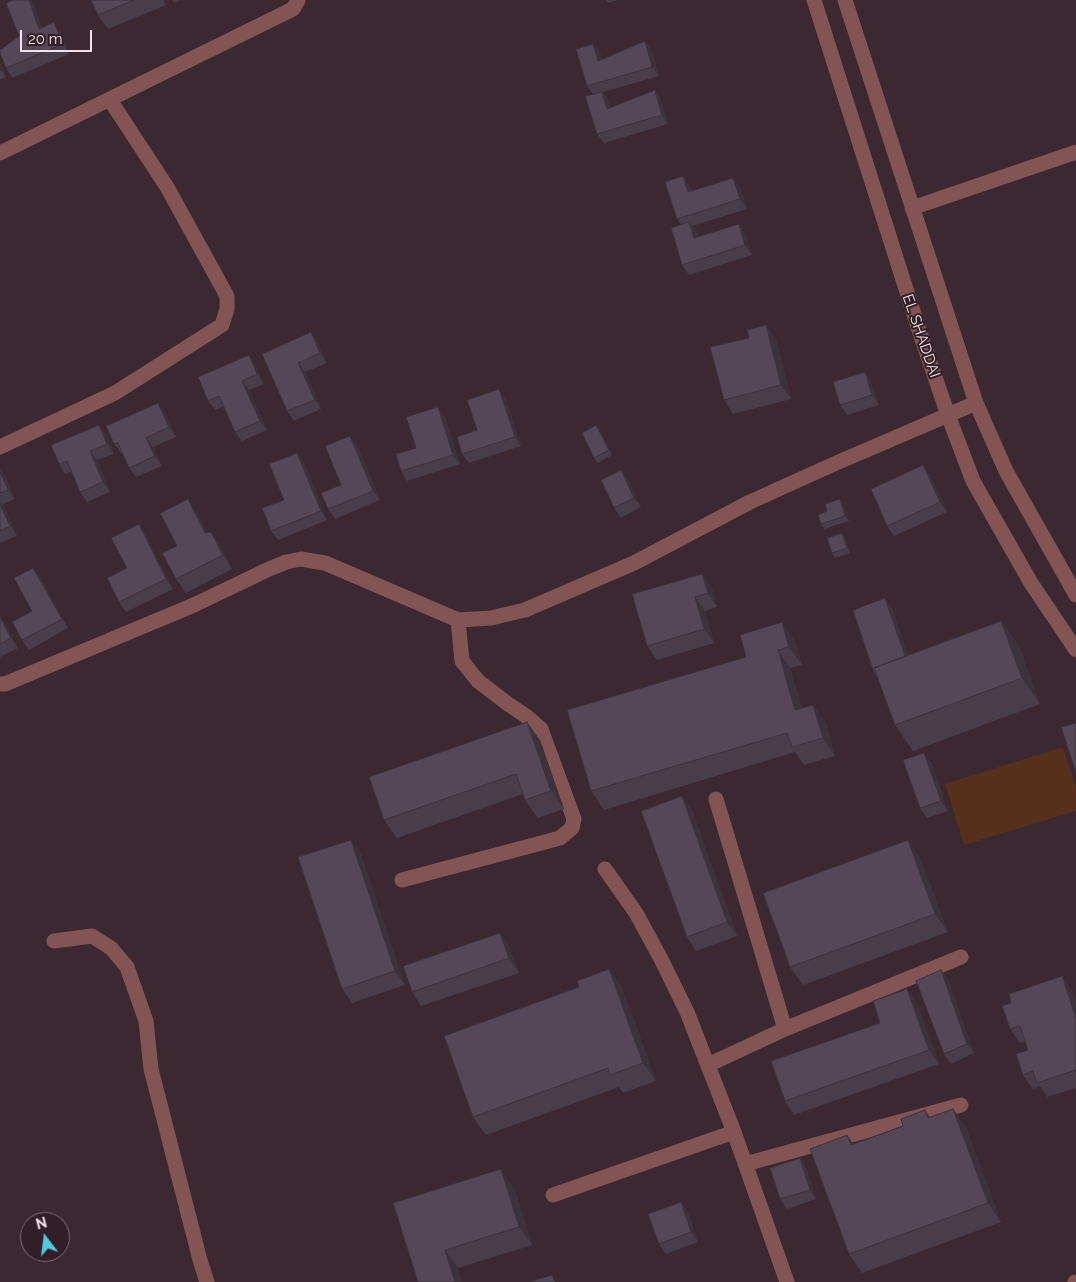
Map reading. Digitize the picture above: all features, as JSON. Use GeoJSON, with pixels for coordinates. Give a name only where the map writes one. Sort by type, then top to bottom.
{"type":"FeatureCollection","features":[{"type":"Feature","properties":{"kind":"street"},"geometry":{"type":"LineString","coordinates":[[0,153],[293,10],[298,0]]}},
{"type":"Feature","properties":{"kind":"street","name":"EL SHADDAI"},"geometry":{"type":"LineString","coordinates":[[814,0],[920,333],[973,480],[1032,584],[1076,650]]}},
{"type":"Feature","properties":{"kind":"street"},"geometry":{"type":"LineString","coordinates":[[845,0],[976,403],[1006,471],[1076,595]]}},
{"type":"Feature","properties":{"kind":"street"},"geometry":{"type":"LineString","coordinates":[[0,447],[115,393],[222,325],[227,309],[226,296],[167,187],[110,100]]}},
{"type":"Feature","properties":{"kind":"street"},"geometry":{"type":"LineString","coordinates":[[912,208],[1076,152]]}},
{"type":"Feature","properties":{"kind":"street"},"geometry":{"type":"LineString","coordinates":[[0,684],[5,684],[194,605],[269,569],[286,562],[301,559],[325,563],[458,620],[491,618],[525,610],[634,563],[750,502],[976,403]]}},
{"type":"Feature","properties":{"kind":"street"},"geometry":{"type":"LineString","coordinates":[[402,880],[560,838],[572,828],[574,819],[541,729],[478,681],[462,661],[458,620]]}},
{"type":"Feature","properties":{"kind":"street"},"geometry":{"type":"LineString","coordinates":[[716,798],[785,1029]]}},
{"type":"Feature","properties":{"kind":"street"},"geometry":{"type":"LineString","coordinates":[[605,869],[636,913],[687,1012],[734,1132],[787,1282]]}},
{"type":"Feature","properties":{"kind":"street"},"geometry":{"type":"LineString","coordinates":[[54,941],[92,936],[111,948],[127,967],[146,1021],[151,1069],[207,1282]]}},
{"type":"Feature","properties":{"kind":"street"},"geometry":{"type":"LineString","coordinates":[[708,1065],[785,1029],[961,957]]}},
{"type":"Feature","properties":{"kind":"street"},"geometry":{"type":"LineString","coordinates":[[745,1164],[961,1104]]}},
{"type":"Feature","properties":{"kind":"street"},"geometry":{"type":"LineString","coordinates":[[554,1195],[734,1132]]}},
{"type":"Feature","properties":{"kind":"shaded area"},"geometry":{"type":"Polygon","coordinates":[[[1063,747],[1076,788],[1076,811],[964,845],[945,784],[1063,747]]]}},
{"type":"Feature","properties":{"kind":"building"},"geometry":{"type":"Polygon","coordinates":[[[13,0],[29,0],[39,29],[54,22],[63,44],[6,68],[0,50],[19,36],[6,3],[13,0]]]}},
{"type":"Feature","properties":{"kind":"building"},"geometry":{"type":"Polygon","coordinates":[[[91,0],[134,0],[98,15],[91,0]]]}},
{"type":"Feature","properties":{"kind":"building"},"geometry":{"type":"Polygon","coordinates":[[[645,41],[652,67],[587,86],[576,49],[593,44],[598,61],[645,41]]]}},
{"type":"Feature","properties":{"kind":"building"},"geometry":{"type":"Polygon","coordinates":[[[655,90],[662,115],[597,134],[585,96],[602,92],[607,109],[655,90]]]}},
{"type":"Feature","properties":{"kind":"building"},"geometry":{"type":"Polygon","coordinates":[[[683,176],[688,192],[733,178],[740,199],[677,219],[665,182],[683,176]]]}},
{"type":"Feature","properties":{"kind":"building"},"geometry":{"type":"Polygon","coordinates":[[[689,222],[694,238],[739,224],[745,245],[682,265],[671,228],[689,222]]]}},
{"type":"Feature","properties":{"kind":"building"},"geometry":{"type":"Polygon","coordinates":[[[766,325],[781,385],[724,400],[710,347],[749,338],[747,330],[766,325]]]}},
{"type":"Feature","properties":{"kind":"building"},"geometry":{"type":"Polygon","coordinates":[[[311,332],[320,353],[298,363],[315,400],[287,411],[262,354],[311,332]]]}},
{"type":"Feature","properties":{"kind":"building"},"geometry":{"type":"Polygon","coordinates":[[[249,355],[257,374],[242,381],[260,421],[235,432],[219,396],[208,401],[198,377],[249,355]]]}},
{"type":"Feature","properties":{"kind":"building"},"geometry":{"type":"Polygon","coordinates":[[[865,372],[872,395],[840,405],[833,382],[865,372]]]}},
{"type":"Feature","properties":{"kind":"building"},"geometry":{"type":"Polygon","coordinates":[[[499,389],[515,437],[462,454],[457,437],[477,430],[467,400],[499,389]]]}},
{"type":"Feature","properties":{"kind":"building"},"geometry":{"type":"Polygon","coordinates":[[[158,403],[169,427],[146,438],[155,456],[129,468],[118,443],[114,444],[106,426],[158,403]]]}},
{"type":"Feature","properties":{"kind":"building"},"geometry":{"type":"Polygon","coordinates":[[[438,407],[453,455],[401,471],[396,454],[416,448],[406,417],[438,407]]]}},
{"type":"Feature","properties":{"kind":"building"},"geometry":{"type":"Polygon","coordinates":[[[99,425],[107,444],[90,451],[103,482],[80,492],[67,461],[59,464],[51,445],[99,425]]]}},
{"type":"Feature","properties":{"kind":"building"},"geometry":{"type":"Polygon","coordinates":[[[596,425],[609,450],[594,458],[582,433],[596,425]]]}},
{"type":"Feature","properties":{"kind":"building"},"geometry":{"type":"Polygon","coordinates":[[[350,436],[373,491],[328,509],[321,493],[341,485],[325,446],[350,436]]]}},
{"type":"Feature","properties":{"kind":"building"},"geometry":{"type":"Polygon","coordinates":[[[297,453],[321,511],[271,531],[262,508],[284,500],[269,464],[297,453]]]}},
{"type":"Feature","properties":{"kind":"building"},"geometry":{"type":"Polygon","coordinates":[[[923,465],[940,502],[887,526],[871,489],[923,465]]]}},
{"type":"Feature","properties":{"kind":"building"},"geometry":{"type":"Polygon","coordinates":[[[621,470],[634,498],[614,508],[601,480],[621,470]]]}},
{"type":"Feature","properties":{"kind":"building"},"geometry":{"type":"Polygon","coordinates":[[[0,471],[8,490],[0,493],[0,471]]]}},
{"type":"Feature","properties":{"kind":"building"},"geometry":{"type":"Polygon","coordinates":[[[188,499],[205,533],[211,532],[223,555],[176,579],[162,553],[177,546],[160,513],[188,499]]]}},
{"type":"Feature","properties":{"kind":"building"},"geometry":{"type":"Polygon","coordinates":[[[840,499],[845,516],[821,524],[818,515],[827,511],[825,504],[840,499]]]}},
{"type":"Feature","properties":{"kind":"building"},"geometry":{"type":"Polygon","coordinates":[[[0,504],[10,526],[0,531],[0,504]]]}},
{"type":"Feature","properties":{"kind":"building"},"geometry":{"type":"Polygon","coordinates":[[[139,524],[166,579],[119,602],[107,578],[127,568],[111,538],[139,524]]]}},
{"type":"Feature","properties":{"kind":"building"},"geometry":{"type":"Polygon","coordinates":[[[842,533],[847,548],[832,553],[827,538],[842,533]]]}},
{"type":"Feature","properties":{"kind":"building"},"geometry":{"type":"Polygon","coordinates":[[[33,568],[62,619],[22,640],[12,622],[32,611],[14,578],[33,568]]]}},
{"type":"Feature","properties":{"kind":"building"},"geometry":{"type":"Polygon","coordinates":[[[702,574],[708,593],[695,597],[704,629],[647,646],[632,594],[702,574]]]}},
{"type":"Feature","properties":{"kind":"building"},"geometry":{"type":"Polygon","coordinates":[[[885,598],[905,656],[874,668],[876,673],[874,673],[853,610],[885,598]]]}},
{"type":"Feature","properties":{"kind":"building"},"geometry":{"type":"Polygon","coordinates":[[[0,617],[11,638],[0,644],[0,617]]]}},
{"type":"Feature","properties":{"kind":"building"},"geometry":{"type":"Polygon","coordinates":[[[1001,621],[1022,678],[895,725],[874,668],[1001,621]]]}},
{"type":"Feature","properties":{"kind":"building"},"geometry":{"type":"Polygon","coordinates":[[[782,622],[789,647],[778,650],[795,710],[813,705],[823,738],[792,747],[787,733],[591,791],[567,710],[746,657],[740,635],[782,622]]]}},
{"type":"Feature","properties":{"kind":"building"},"geometry":{"type":"Polygon","coordinates":[[[527,722],[551,791],[525,800],[516,774],[384,820],[369,777],[527,722]]]}},
{"type":"Feature","properties":{"kind":"building"},"geometry":{"type":"Polygon","coordinates":[[[1076,723],[1076,773],[1061,727],[1076,723]]]}},
{"type":"Feature","properties":{"kind":"building"},"geometry":{"type":"Polygon","coordinates":[[[924,753],[941,801],[920,808],[903,760],[924,753]]]}},
{"type":"Feature","properties":{"kind":"building"},"geometry":{"type":"Polygon","coordinates":[[[682,796],[727,922],[687,937],[641,811],[682,796]]]}},
{"type":"Feature","properties":{"kind":"building"},"geometry":{"type":"Polygon","coordinates":[[[351,840],[395,971],[342,989],[298,857],[351,840]]]}},
{"type":"Feature","properties":{"kind":"building"},"geometry":{"type":"Polygon","coordinates":[[[908,840],[935,914],[790,967],[763,893],[908,840]]]}},
{"type":"Feature","properties":{"kind":"building"},"geometry":{"type":"Polygon","coordinates":[[[500,933],[509,958],[412,992],[403,966],[500,933]]]}},
{"type":"Feature","properties":{"kind":"building"},"geometry":{"type":"Polygon","coordinates":[[[609,969],[643,1063],[610,1075],[608,1068],[473,1117],[444,1036],[579,987],[577,981],[609,969]]]}},
{"type":"Feature","properties":{"kind":"building"},"geometry":{"type":"Polygon","coordinates":[[[941,970],[967,1044],[944,1054],[916,981],[941,970]]]}},
{"type":"Feature","properties":{"kind":"building"},"geometry":{"type":"Polygon","coordinates":[[[1062,976],[1076,1018],[1076,1070],[1037,1083],[1033,1071],[1023,1075],[1016,1054],[1028,1050],[1020,1026],[1010,1029],[1002,1006],[1011,1003],[1009,994],[1062,976]]]}},
{"type":"Feature","properties":{"kind":"building"},"geometry":{"type":"Polygon","coordinates":[[[907,989],[929,1050],[785,1101],[771,1061],[880,1023],[873,1001],[907,989]]]}},
{"type":"Feature","properties":{"kind":"building"},"geometry":{"type":"Polygon","coordinates":[[[953,1109],[988,1203],[849,1254],[810,1149],[847,1135],[851,1145],[903,1126],[901,1119],[925,1110],[928,1118],[953,1109]]]}},
{"type":"Feature","properties":{"kind":"building"},"geometry":{"type":"Polygon","coordinates":[[[800,1158],[810,1190],[780,1199],[770,1168],[800,1158]]]}},
{"type":"Feature","properties":{"kind":"building"},"geometry":{"type":"Polygon","coordinates":[[[501,1169],[519,1227],[445,1250],[455,1282],[418,1282],[393,1203],[501,1169]]]}},
{"type":"Feature","properties":{"kind":"building"},"geometry":{"type":"Polygon","coordinates":[[[681,1202],[691,1232],[659,1244],[648,1214],[681,1202]]]}},
{"type":"Feature","properties":{"kind":"building"},"geometry":{"type":"Polygon","coordinates":[[[552,1275],[555,1282],[529,1282],[552,1275]]]}}]}
